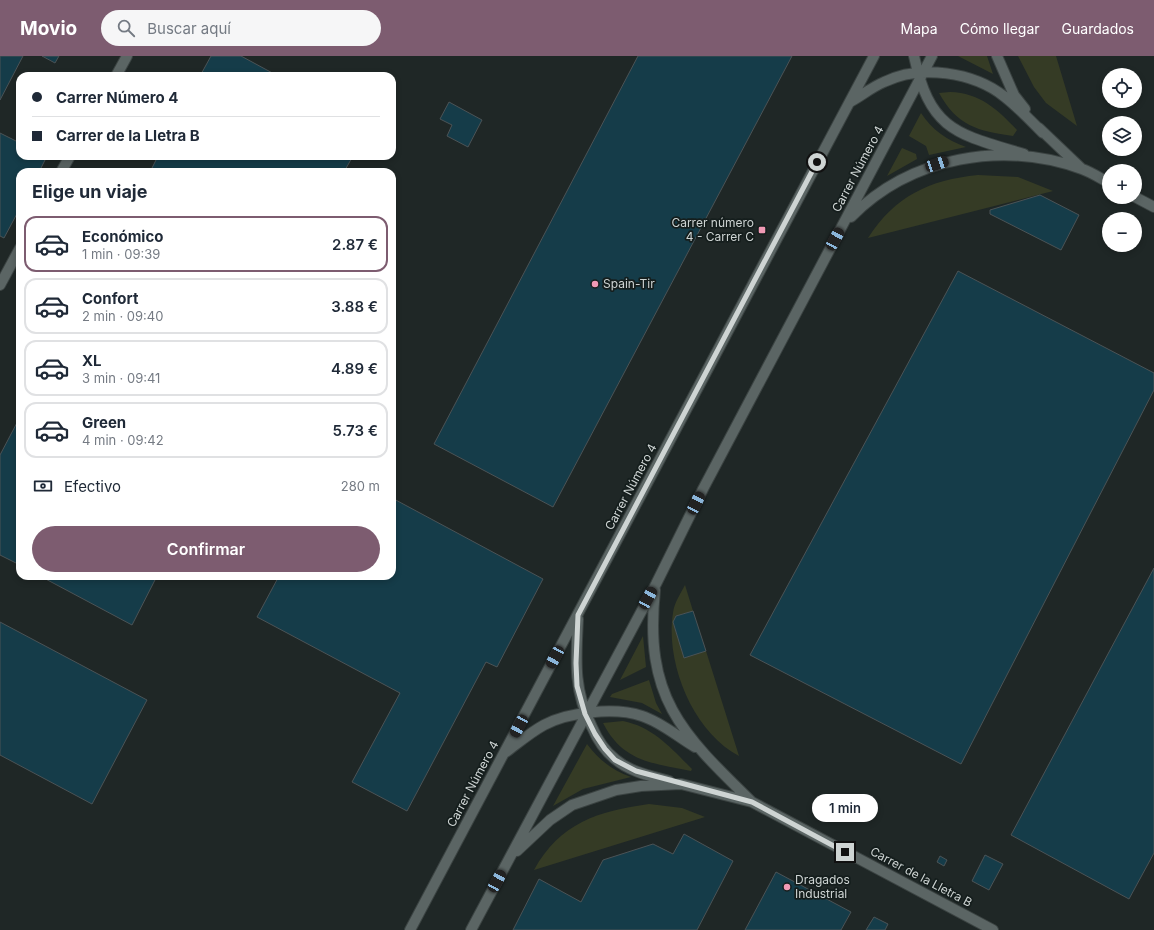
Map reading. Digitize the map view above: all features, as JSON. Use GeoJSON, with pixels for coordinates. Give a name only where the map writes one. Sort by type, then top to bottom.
{"type":"FeatureCollection","features":[{"type":"Feature","properties":{"kind":"street"},"geometry":{"type":"LineString","coordinates":[[118,72],[127,56]]}},
{"type":"Feature","properties":{"kind":"street","name":"Carrer Número 4"},"geometry":{"type":"LineString","coordinates":[[410,930],[874,56]]}},
{"type":"Feature","properties":{"kind":"street"},"geometry":{"type":"LineString","coordinates":[[914,56],[932,106],[940,118],[953,130],[967,137],[1083,169]]}},
{"type":"Feature","properties":{"kind":"street","name":"Carrer Número 4"},"geometry":{"type":"LineString","coordinates":[[471,930],[585,714],[656,584],[703,489],[932,56]]}},
{"type":"Feature","properties":{"kind":"street"},"geometry":{"type":"LineString","coordinates":[[997,56],[1014,95],[1043,133]]}},
{"type":"Feature","properties":{"kind":"street"},"geometry":{"type":"LineString","coordinates":[[849,102],[897,76],[949,74],[988,86],[1005,96],[1083,169],[1102,179]]}},
{"type":"Feature","properties":{"kind":"street"},"geometry":{"type":"LineString","coordinates":[[843,226],[866,202],[920,170],[947,161],[967,158],[1035,157]]}},
{"type":"Feature","properties":{"kind":"street"},"geometry":{"type":"LineString","coordinates":[[1142,201],[1154,207]]}},
{"type":"Feature","properties":{"kind":"street"},"geometry":{"type":"LineString","coordinates":[[0,285],[16,255]]}},
{"type":"Feature","properties":{"kind":"street"},"geometry":{"type":"LineString","coordinates":[[656,584],[652,616],[653,642],[656,667],[662,689],[670,708],[700,750],[752,802]]}},
{"type":"Feature","properties":{"kind":"street"},"geometry":{"type":"LineString","coordinates":[[578,615],[576,663],[577,686],[585,714],[605,749],[615,760],[636,771],[752,802]]}},
{"type":"Feature","properties":{"kind":"street"},"geometry":{"type":"LineString","coordinates":[[504,753],[543,725],[562,717],[605,711],[627,712],[643,716],[700,750]]}},
{"type":"Feature","properties":{"kind":"street"},"geometry":{"type":"LineString","coordinates":[[510,857],[550,820],[572,805],[616,790],[641,786],[681,784]]}},
{"type":"Feature","properties":{"kind":"street","name":"Carrer de la Lletra B"},"geometry":{"type":"LineString","coordinates":[[752,802],[993,930]]}},
{"type":"Feature","properties":{"kind":"green space"},"geometry":{"type":"Polygon","coordinates":[[[958,56],[987,56],[993,74],[958,56]]]}},
{"type":"Feature","properties":{"kind":"green space"},"geometry":{"type":"Polygon","coordinates":[[[1018,56],[1056,56],[1077,126],[1046,103],[1034,87],[1018,56]]]}},
{"type":"Feature","properties":{"kind":"green space"},"geometry":{"type":"Polygon","coordinates":[[[950,92],[970,95],[979,99],[995,109],[1017,130],[1013,136],[989,132],[961,120],[953,113],[939,93],[950,92]]]}},
{"type":"Feature","properties":{"kind":"green space"},"geometry":{"type":"Polygon","coordinates":[[[921,113],[940,134],[966,147],[929,155],[926,146],[909,136],[921,113]]]}},
{"type":"Feature","properties":{"kind":"green space"},"geometry":{"type":"Polygon","coordinates":[[[902,148],[916,154],[917,159],[887,176],[902,148]]]}},
{"type":"Feature","properties":{"kind":"green space"},"geometry":{"type":"Polygon","coordinates":[[[978,175],[1018,177],[1053,191],[868,238],[878,223],[890,211],[915,193],[944,181],[978,175]]]}},
{"type":"Feature","properties":{"kind":"green space"},"geometry":{"type":"Polygon","coordinates":[[[685,585],[693,611],[676,616],[673,622],[684,658],[706,651],[739,756],[723,745],[708,731],[686,694],[678,674],[673,653],[672,633],[673,613],[676,602],[685,585]]]}},
{"type":"Feature","properties":{"kind":"green space"},"geometry":{"type":"Polygon","coordinates":[[[643,636],[646,667],[620,680],[643,636]]]}},
{"type":"Feature","properties":{"kind":"green space"},"geometry":{"type":"Polygon","coordinates":[[[649,680],[656,703],[662,714],[642,703],[610,697],[612,694],[649,680]]]}},
{"type":"Feature","properties":{"kind":"green space"},"geometry":{"type":"Polygon","coordinates":[[[623,721],[643,728],[661,739],[692,769],[691,771],[651,763],[629,753],[611,736],[603,723],[623,721]]]}},
{"type":"Feature","properties":{"kind":"green space"},"geometry":{"type":"Polygon","coordinates":[[[587,744],[606,764],[631,777],[583,789],[553,806],[587,744]]]}},
{"type":"Feature","properties":{"kind":"green space"},"geometry":{"type":"Polygon","coordinates":[[[649,804],[682,808],[705,817],[534,870],[544,854],[568,830],[597,816],[630,807],[649,804]]]}},
{"type":"Feature","properties":{"kind":"building"},"geometry":{"type":"Polygon","coordinates":[[[0,56],[23,56],[0,100],[0,56]]]}},
{"type":"Feature","properties":{"kind":"building"},"geometry":{"type":"Polygon","coordinates":[[[42,56],[59,56],[55,63],[42,56]]]}},
{"type":"Feature","properties":{"kind":"building"},"geometry":{"type":"Polygon","coordinates":[[[211,56],[241,56],[271,72],[202,72],[211,56]]]}},
{"type":"Feature","properties":{"kind":"building","name":"Spain-Tir"},"geometry":{"type":"Polygon","coordinates":[[[638,56],[792,56],[553,507],[434,444],[638,56]]]}},
{"type":"Feature","properties":{"kind":"building"},"geometry":{"type":"Polygon","coordinates":[[[449,102],[482,120],[468,147],[447,136],[452,125],[440,119],[449,102]]]}},
{"type":"Feature","properties":{"kind":"building"},"geometry":{"type":"Polygon","coordinates":[[[0,133],[16,141],[16,160],[45,160],[41,168],[16,168],[16,216],[4,238],[0,236],[0,133]]]}},
{"type":"Feature","properties":{"kind":"building"},"geometry":{"type":"Polygon","coordinates":[[[156,160],[351,160],[346,168],[152,168],[156,160]]]}},
{"type":"Feature","properties":{"kind":"building"},"geometry":{"type":"Polygon","coordinates":[[[1040,195],[1079,215],[1061,250],[990,214],[990,210],[1040,195]]]}},
{"type":"Feature","properties":{"kind":"building"},"geometry":{"type":"Polygon","coordinates":[[[958,271],[1154,373],[1154,390],[961,764],[750,655],[958,271]]]}},
{"type":"Feature","properties":{"kind":"building"},"geometry":{"type":"Polygon","coordinates":[[[16,425],[16,563],[0,555],[0,455],[16,425]]]}},
{"type":"Feature","properties":{"kind":"building"},"geometry":{"type":"Polygon","coordinates":[[[396,500],[543,579],[497,667],[486,662],[407,811],[352,782],[400,693],[257,617],[277,580],[396,580],[396,500]]]}},
{"type":"Feature","properties":{"kind":"building"},"geometry":{"type":"Polygon","coordinates":[[[1154,568],[1154,853],[1129,899],[1011,835],[1154,568]]]}},
{"type":"Feature","properties":{"kind":"building"},"geometry":{"type":"Polygon","coordinates":[[[48,580],[155,580],[132,625],[48,580]]]}},
{"type":"Feature","properties":{"kind":"building"},"geometry":{"type":"Polygon","coordinates":[[[693,611],[706,651],[684,658],[673,622],[676,616],[693,611]]]}},
{"type":"Feature","properties":{"kind":"building"},"geometry":{"type":"Polygon","coordinates":[[[0,622],[147,700],[92,804],[0,755],[0,622]]]}},
{"type":"Feature","properties":{"kind":"building"},"geometry":{"type":"Polygon","coordinates":[[[684,834],[733,861],[697,930],[513,930],[539,879],[581,902],[603,860],[653,844],[673,854],[684,834]]]}},
{"type":"Feature","properties":{"kind":"building"},"geometry":{"type":"Polygon","coordinates":[[[985,855],[1003,864],[989,890],[972,881],[985,855]]]}},
{"type":"Feature","properties":{"kind":"building"},"geometry":{"type":"Polygon","coordinates":[[[940,856],[947,860],[944,866],[937,862],[940,856]]]}},
{"type":"Feature","properties":{"kind":"building","name":"Dragados Industrial"},"geometry":{"type":"Polygon","coordinates":[[[776,872],[851,912],[841,930],[745,930],[776,872]]]}},
{"type":"Feature","properties":{"kind":"building","name":"Dragados Industrial"},"geometry":{"type":"Polygon","coordinates":[[[874,917],[888,924],[885,930],[866,930],[874,917]]]}},
{"type":"Feature","properties":{"kind":"place","name":"Carrer número 4 - Carrer C"},"geometry":{"type":"Point","coordinates":[762,230]}},
{"type":"Feature","properties":{"kind":"place","name":"Spain-Tir"},"geometry":{"type":"Point","coordinates":[595,284]}},
{"type":"Feature","properties":{"kind":"place","name":"Dragados Industrial"},"geometry":{"type":"Point","coordinates":[787,887]}},
{"type":"Feature","properties":{"kind":"route"},"geometry":{"type":"LineString","coordinates":[[817,162],[578,615],[576,663],[577,686],[585,714],[595,734],[605,749],[615,760],[636,771],[752,802],[845,852]]}}]}
